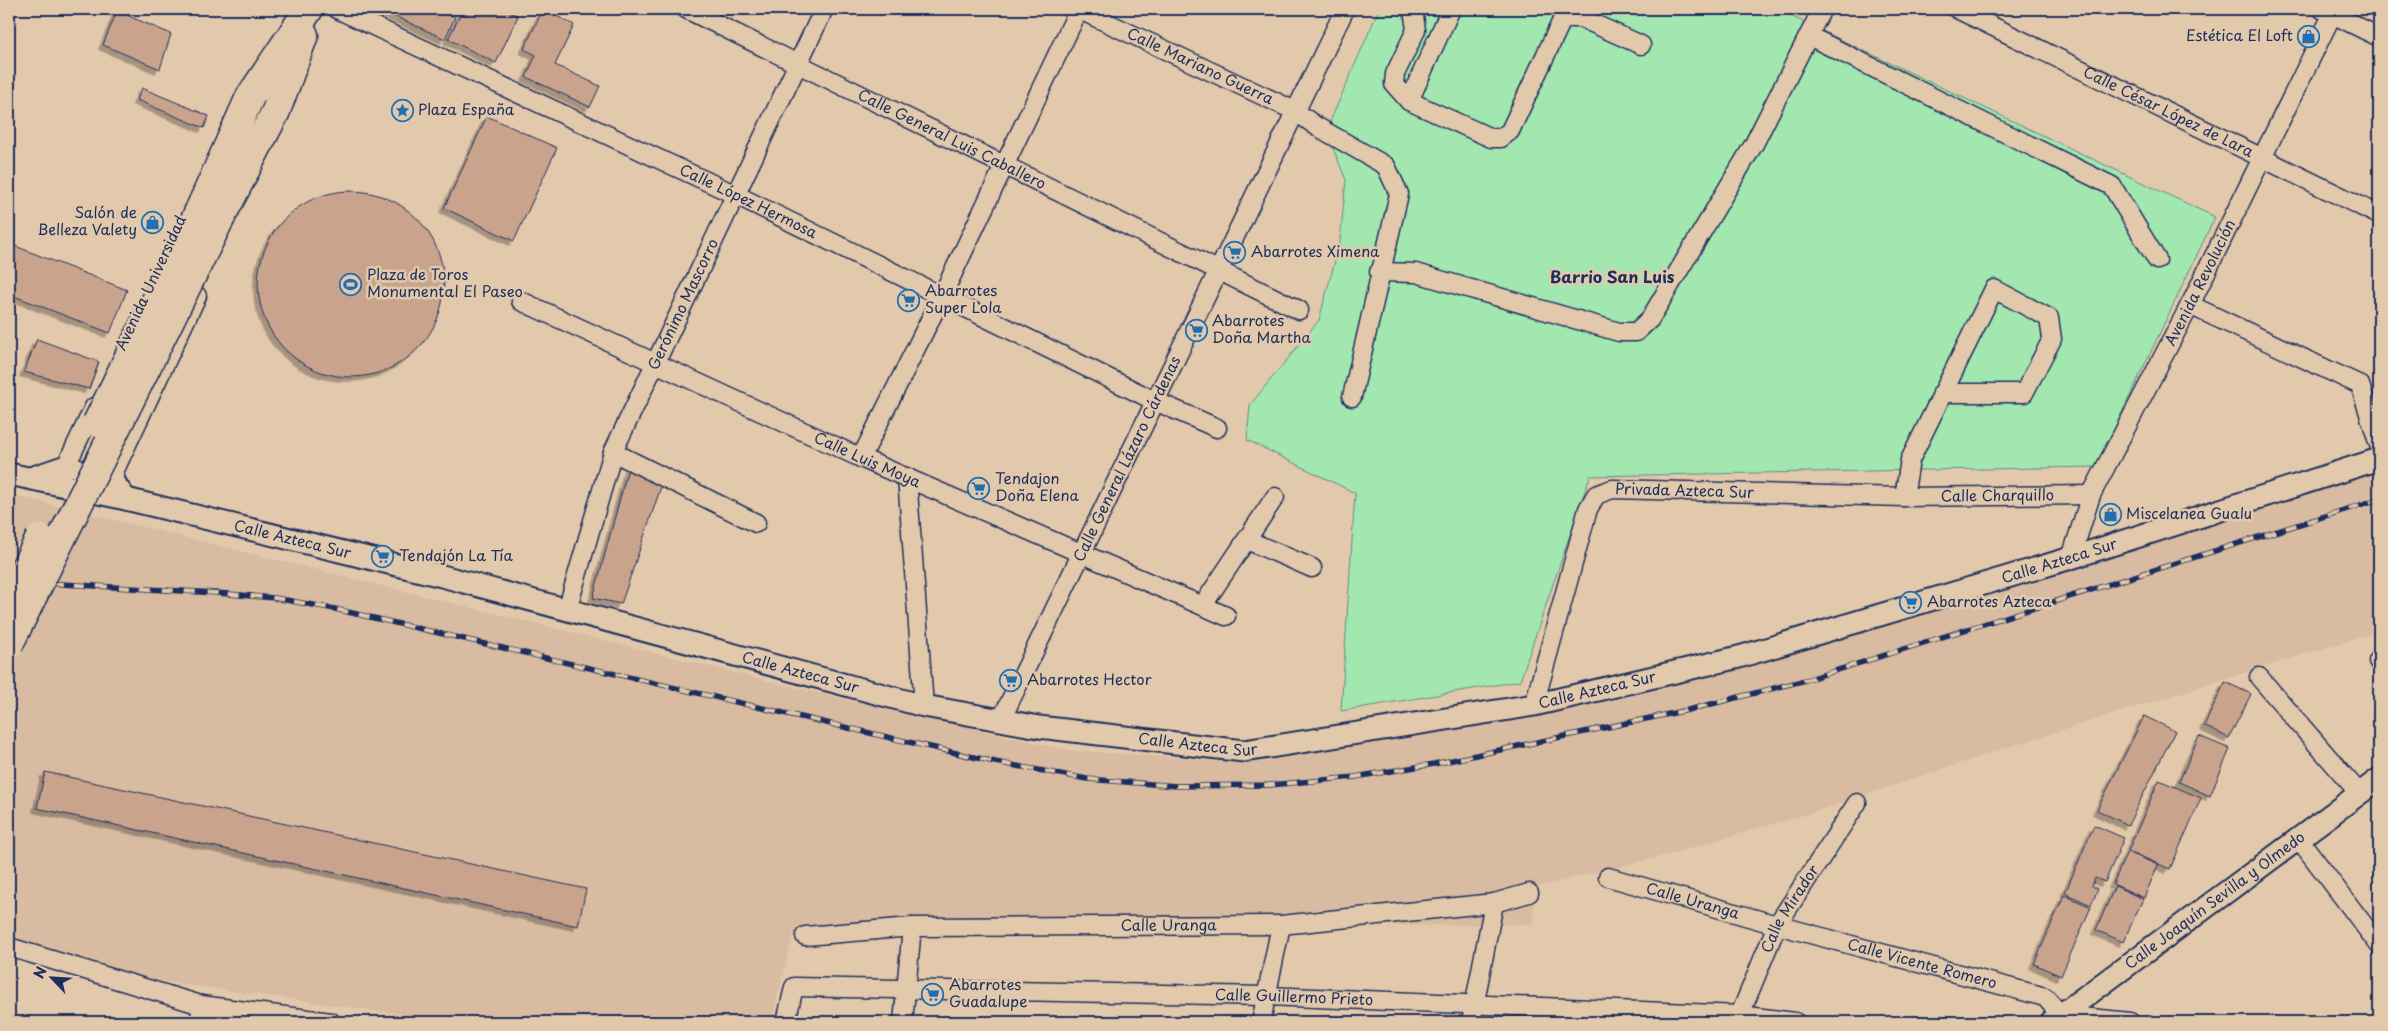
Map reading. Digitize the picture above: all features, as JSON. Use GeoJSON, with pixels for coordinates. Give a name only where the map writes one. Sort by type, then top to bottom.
{"type":"FeatureCollection","features":[{"type":"Feature","properties":{"kind":"main road","name":"Avenida Universidad"},"geometry":{"type":"LineString","coordinates":[[9,644],[210,214],[250,98],[309,9]]}},
{"type":"Feature","properties":{"kind":"main road","name":"Avenida Universidad"},"geometry":{"type":"LineString","coordinates":[[9,599],[210,214],[276,111],[313,9]]}},
{"type":"Feature","properties":{"kind":"street","name":"Calle López Hermosa"},"geometry":{"type":"LineString","coordinates":[[337,9],[736,194],[1155,401],[1216,428]]}},
{"type":"Feature","properties":{"kind":"street","name":"Calle General Luis Caballero"},"geometry":{"type":"LineString","coordinates":[[686,9],[1299,310]]}},
{"type":"Feature","properties":{"kind":"street","name":"Gerónimo Mascorro"},"geometry":{"type":"LineString","coordinates":[[567,610],[613,452],[824,9]]}},
{"type":"Feature","properties":{"kind":"street","name":"Calle Mariano Guerra"},"geometry":{"type":"LineString","coordinates":[[1078,9],[1295,111],[1316,126],[1386,166],[1399,194],[1379,272],[1352,397]]}},
{"type":"Feature","properties":{"kind":"street"},"geometry":{"type":"LineString","coordinates":[[861,458],[942,296],[1078,9]]}},
{"type":"Feature","properties":{"kind":"street","name":"Calle General Lázaro Cárdenas"},"geometry":{"type":"LineString","coordinates":[[1001,720],[1345,9]]}},
{"type":"Feature","properties":{"kind":"street"},"geometry":{"type":"LineString","coordinates":[[1413,9],[1416,30],[1396,74],[1394,84],[1409,101],[1491,138],[1501,138],[1510,131],[1563,18],[1583,13],[1642,45]]}},
{"type":"Feature","properties":{"kind":"street"},"geometry":{"type":"LineString","coordinates":[[1409,101],[1451,9]]}},
{"type":"Feature","properties":{"kind":"street"},"geometry":{"type":"LineString","coordinates":[[1379,272],[1416,274],[1619,332],[1636,332],[1650,319],[1754,144],[1822,9]]}},
{"type":"Feature","properties":{"kind":"street","name":"Calle César López de Lara"},"geometry":{"type":"LineString","coordinates":[[1957,9],[2379,214]]}},
{"type":"Feature","properties":{"kind":"street"},"geometry":{"type":"LineString","coordinates":[[2330,11],[2379,37]]}},
{"type":"Feature","properties":{"kind":"street","name":"Avenida Revolución"},"geometry":{"type":"LineString","coordinates":[[2071,558],[2091,495],[2190,305],[2330,11]]}},
{"type":"Feature","properties":{"kind":"street"},"geometry":{"type":"LineString","coordinates":[[1809,36],[2112,186],[2157,260]]}},
{"type":"Feature","properties":{"kind":"street","name":"Avenida Universidad"},"geometry":{"type":"LineString","coordinates":[[66,466],[213,151],[250,98]]}},
{"type":"Feature","properties":{"kind":"street","name":"Avenida Universidad"},"geometry":{"type":"LineString","coordinates":[[112,476],[256,170],[276,111]]}},
{"type":"Feature","properties":{"kind":"street"},"geometry":{"type":"LineString","coordinates":[[1904,497],[1910,460],[1942,393],[1994,289],[2049,318],[2052,340],[2024,393],[1942,393]]}},
{"type":"Feature","properties":{"kind":"street","name":"Calle Luis Moya"},"geometry":{"type":"LineString","coordinates":[[522,301],[861,458],[1082,552],[1226,616]]}},
{"type":"Feature","properties":{"kind":"street"},"geometry":{"type":"LineString","coordinates":[[2190,305],[2360,385],[2379,445]]}},
{"type":"Feature","properties":{"kind":"street"},"geometry":{"type":"LineString","coordinates":[[613,452],[756,523]]}},
{"type":"Feature","properties":{"kind":"street","name":"Calle Azteca Sur"},"geometry":{"type":"LineString","coordinates":[[9,474],[126,499],[442,576],[924,706],[1039,727],[1244,751],[1534,705],[1739,657],[2071,558],[2379,458]]}},
{"type":"Feature","properties":{"kind":"street"},"geometry":{"type":"LineString","coordinates":[[30,478],[66,466],[112,476],[116,487],[126,499]]}},
{"type":"Feature","properties":{"kind":"street"},"geometry":{"type":"LineString","coordinates":[[906,477],[924,706]]}},
{"type":"Feature","properties":{"kind":"street","name":"Privada Azteca Sur"},"geometry":{"type":"LineString","coordinates":[[1534,705],[1588,509],[1596,495],[1612,489],[1904,497]]}},
{"type":"Feature","properties":{"kind":"street","name":"Calle Charquillo"},"geometry":{"type":"LineString","coordinates":[[1904,497],[2091,495]]}},
{"type":"Feature","properties":{"kind":"street"},"geometry":{"type":"LineString","coordinates":[[1203,605],[1275,497]]}},
{"type":"Feature","properties":{"kind":"street"},"geometry":{"type":"LineString","coordinates":[[1247,540],[1312,568]]}},
{"type":"Feature","properties":{"kind":"street"},"geometry":{"type":"LineString","coordinates":[[2259,677],[2359,793]]}},
{"type":"Feature","properties":{"kind":"street","name":"Calle Joaquín Sevilla y Olmedo"},"geometry":{"type":"LineString","coordinates":[[2056,1018],[2379,779]]}},
{"type":"Feature","properties":{"kind":"street","name":"Calle Mirador"},"geometry":{"type":"LineString","coordinates":[[1738,1018],[1777,925],[1857,803]]}},
{"type":"Feature","properties":{"kind":"street"},"geometry":{"type":"LineString","coordinates":[[2299,839],[2379,945]]}},
{"type":"Feature","properties":{"kind":"street","name":"Calle Uranga"},"geometry":{"type":"LineString","coordinates":[[1608,877],[1777,925]]}},
{"type":"Feature","properties":{"kind":"street","name":"Calle Uranga"},"geometry":{"type":"LineString","coordinates":[[805,936],[912,927],[1281,925],[1494,903],[1529,893]]}},
{"type":"Feature","properties":{"kind":"street"},"geometry":{"type":"LineString","coordinates":[[1473,1014],[1494,903]]}},
{"type":"Feature","properties":{"kind":"street"},"geometry":{"type":"LineString","coordinates":[[1261,1022],[1281,925]]}},
{"type":"Feature","properties":{"kind":"street","name":"Calle Vicente Romero"},"geometry":{"type":"LineString","coordinates":[[1777,925],[2045,998],[2056,1018]]}},
{"type":"Feature","properties":{"kind":"street"},"geometry":{"type":"LineString","coordinates":[[903,1022],[912,927]]}},
{"type":"Feature","properties":{"kind":"street"},"geometry":{"type":"LineString","coordinates":[[9,947],[200,1014],[331,1022]]}},
{"type":"Feature","properties":{"kind":"street","name":"Calle Guillermo Prieto"},"geometry":{"type":"LineString","coordinates":[[786,1022],[794,987],[1266,996],[1473,1014],[1738,1018],[1795,1022]]}},
{"type":"Feature","properties":{"kind":"street"},"geometry":{"type":"LineString","coordinates":[[2056,1018],[2130,1022]]}},
{"type":"Feature","properties":{"kind":"shaded area"},"geometry":{"type":"Polygon","coordinates":[[[2379,470],[2379,631],[2002,749],[1827,808],[1671,854],[1533,888],[1534,924],[1291,927],[1246,936],[903,921],[794,930],[772,1019],[427,1018],[152,980],[9,939],[9,494],[785,685],[1067,750],[1234,762],[1565,711],[2379,470]]]}},
{"type":"Feature","properties":{"kind":"green space"},"geometry":{"type":"Polygon","coordinates":[[[1379,9],[1776,9],[2215,217],[2096,467],[1590,476],[1520,681],[1341,711],[1355,493],[1247,440],[1250,405],[1319,320],[1340,242],[1346,180],[1326,131],[1379,9]]]}},
{"type":"Feature","properties":{"kind":"building"},"geometry":{"type":"Polygon","coordinates":[[[379,9],[438,9],[455,17],[445,39],[379,9]]]}},
{"type":"Feature","properties":{"kind":"building"},"geometry":{"type":"Polygon","coordinates":[[[463,9],[504,9],[518,16],[496,63],[448,39],[463,9]]]}},
{"type":"Feature","properties":{"kind":"building"},"geometry":{"type":"Polygon","coordinates":[[[543,9],[574,25],[555,65],[600,86],[590,107],[526,77],[536,55],[524,49],[543,9]]]}},
{"type":"Feature","properties":{"kind":"building"},"geometry":{"type":"Polygon","coordinates":[[[117,11],[171,34],[160,69],[103,45],[117,11]]]}},
{"type":"Feature","properties":{"kind":"building"},"geometry":{"type":"Polygon","coordinates":[[[142,88],[209,116],[204,128],[137,100],[142,88]]]}},
{"type":"Feature","properties":{"kind":"building"},"geometry":{"type":"Polygon","coordinates":[[[487,116],[557,148],[514,241],[444,208],[487,116]]]}},
{"type":"Feature","properties":{"kind":"building","name":"Plaza de Toros Monumental El Paseo"},"geometry":{"type":"Polygon","coordinates":[[[351,191],[378,195],[395,202],[410,212],[423,225],[433,240],[440,257],[444,284],[440,311],[433,328],[423,343],[410,356],[395,366],[378,373],[351,377],[324,373],[307,366],[292,356],[279,343],[269,328],[262,311],[258,284],[262,257],[269,240],[279,225],[292,212],[307,202],[324,195],[351,191]]]}},
{"type":"Feature","properties":{"kind":"building"},"geometry":{"type":"Polygon","coordinates":[[[15,246],[127,290],[110,333],[9,294],[9,262],[15,246]]]}},
{"type":"Feature","properties":{"kind":"building"},"geometry":{"type":"Polygon","coordinates":[[[37,339],[99,362],[89,389],[24,372],[37,339]]]}},
{"type":"Feature","properties":{"kind":"building"},"geometry":{"type":"Polygon","coordinates":[[[629,465],[663,481],[621,604],[593,598],[629,465]]]}},
{"type":"Feature","properties":{"kind":"building"},"geometry":{"type":"Polygon","coordinates":[[[2225,682],[2251,694],[2229,738],[2204,726],[2225,682]]]}},
{"type":"Feature","properties":{"kind":"building"},"geometry":{"type":"Polygon","coordinates":[[[2144,716],[2175,731],[2128,825],[2097,810],[2144,716]]]}},
{"type":"Feature","properties":{"kind":"building"},"geometry":{"type":"Polygon","coordinates":[[[2199,736],[2230,749],[2210,796],[2179,782],[2199,736]]]}},
{"type":"Feature","properties":{"kind":"building"},"geometry":{"type":"Polygon","coordinates":[[[45,772],[586,889],[578,926],[37,808],[45,772]]]}},
{"type":"Feature","properties":{"kind":"building"},"geometry":{"type":"Polygon","coordinates":[[[2159,780],[2201,798],[2170,869],[2128,851],[2159,780]]]}},
{"type":"Feature","properties":{"kind":"building"},"geometry":{"type":"Polygon","coordinates":[[[2094,825],[2124,838],[2105,882],[2095,878],[2092,886],[2098,889],[2091,905],[2065,893],[2094,825]]]}},
{"type":"Feature","properties":{"kind":"building"},"geometry":{"type":"Polygon","coordinates":[[[2127,852],[2158,865],[2144,898],[2113,884],[2127,852]]]}},
{"type":"Feature","properties":{"kind":"building"},"geometry":{"type":"Polygon","coordinates":[[[2115,886],[2143,899],[2123,942],[2096,930],[2115,886]]]}},
{"type":"Feature","properties":{"kind":"building"},"geometry":{"type":"Polygon","coordinates":[[[2064,895],[2091,907],[2061,976],[2034,964],[2064,895]]]}},
{"type":"Feature","properties":{"kind":"railway"},"geometry":{"type":"LineString","coordinates":[[9,581],[275,598],[335,609],[995,762],[1087,779],[1177,786],[1270,785],[1355,777],[1434,764],[1688,710],[1806,680],[2379,499]]}},
{"type":"Feature","properties":{"kind":"place","name":"Estética El Loft"},"geometry":{"type":"Point","coordinates":[2309,36]}},
{"type":"Feature","properties":{"kind":"place","name":"Plaza España"},"geometry":{"type":"Point","coordinates":[402,110]}},
{"type":"Feature","properties":{"kind":"place","name":"Salón de Belleza Valety"},"geometry":{"type":"Point","coordinates":[153,222]}},
{"type":"Feature","properties":{"kind":"place","name":"Abarrotes Ximena"},"geometry":{"type":"Point","coordinates":[1235,252]}},
{"type":"Feature","properties":{"kind":"place","name":"Plaza de Toros Monumental El Paseo"},"geometry":{"type":"Point","coordinates":[351,284]}},
{"type":"Feature","properties":{"kind":"place","name":"Abarrotes Super Lola"},"geometry":{"type":"Point","coordinates":[909,300]}},
{"type":"Feature","properties":{"kind":"place","name":"Abarrotes Doña Martha"},"geometry":{"type":"Point","coordinates":[1196,330]}},
{"type":"Feature","properties":{"kind":"place","name":"Tendajon Doña Elena"},"geometry":{"type":"Point","coordinates":[979,488]}},
{"type":"Feature","properties":{"kind":"place","name":"Miscelanea Gualu"},"geometry":{"type":"Point","coordinates":[2110,514]}},
{"type":"Feature","properties":{"kind":"place","name":"Tendajón La Tía"},"geometry":{"type":"Point","coordinates":[383,556]}},
{"type":"Feature","properties":{"kind":"place","name":"Abarrotes Azteca"},"geometry":{"type":"Point","coordinates":[1911,602]}},
{"type":"Feature","properties":{"kind":"place","name":"Abarrotes Hector"},"geometry":{"type":"Point","coordinates":[1011,680]}},
{"type":"Feature","properties":{"kind":"place","name":"Abarrotes Guadalupe"},"geometry":{"type":"Point","coordinates":[933,994]}},
{"type":"Feature","properties":{"kind":"district","name":"Barrio San Luis"},"geometry":{"type":"Point","coordinates":[1612,277]}}]}
